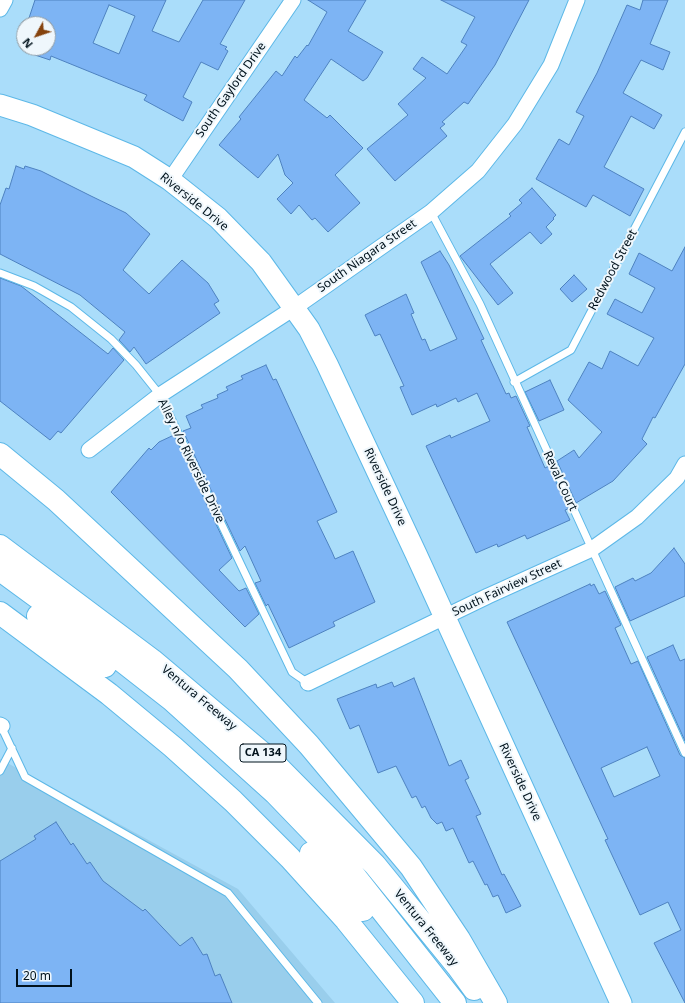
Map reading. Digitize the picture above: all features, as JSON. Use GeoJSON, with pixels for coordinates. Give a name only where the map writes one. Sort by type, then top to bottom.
{"type":"FeatureCollection","features":[{"type":"Feature","properties":{"kind":"highway"},"geometry":{"type":"LineString","coordinates":[[0,454],[67,511],[232,664],[309,745],[411,867],[459,939],[496,1003]]}},
{"type":"Feature","properties":{"kind":"highway","name":"Ventura Freeway"},"geometry":{"type":"LineString","coordinates":[[0,546],[152,660],[274,763],[375,865],[458,967],[484,1003]]}},
{"type":"Feature","properties":{"kind":"highway"},"geometry":{"type":"LineString","coordinates":[[0,570],[85,632],[172,700],[275,793],[354,875],[455,1003]]}},
{"type":"Feature","properties":{"kind":"highway"},"geometry":{"type":"LineString","coordinates":[[0,588],[120,677],[183,727],[264,804],[346,889],[439,1003]]}},
{"type":"Feature","properties":{"kind":"highway"},"geometry":{"type":"LineString","coordinates":[[3,616],[115,699],[173,747],[233,801],[285,853],[333,905],[413,1003]]}},
{"type":"Feature","properties":{"kind":"main road","name":"Riverside Drive"},"geometry":{"type":"LineString","coordinates":[[0,105],[32,115],[134,156],[170,180],[218,218],[261,262],[309,329],[327,364],[445,617],[621,1003]]}},
{"type":"Feature","properties":{"kind":"street"},"geometry":{"type":"LineString","coordinates":[[0,9],[5,0]]}},
{"type":"Feature","properties":{"kind":"street","name":"South Gaylord Drive"},"geometry":{"type":"LineString","coordinates":[[170,180],[293,0]]}},
{"type":"Feature","properties":{"kind":"street","name":"South Niagara Street"},"geometry":{"type":"LineString","coordinates":[[89,450],[160,395],[294,308],[431,212],[478,171],[515,124],[551,65],[577,0]]}},
{"type":"Feature","properties":{"kind":"street","name":"South Fairview Street"},"geometry":{"type":"LineString","coordinates":[[308,683],[445,617],[592,549],[638,517],[677,478],[685,464]]}},
{"type":"Feature","properties":{"kind":"lane","name":"Redwood Street"},"geometry":{"type":"LineString","coordinates":[[514,382],[571,350],[685,132]]}},
{"type":"Feature","properties":{"kind":"lane","name":"Reval Court"},"geometry":{"type":"LineString","coordinates":[[431,212],[480,304],[514,382],[683,744],[685,752]]}},
{"type":"Feature","properties":{"kind":"lane","name":"Alley n/o Riverside Drive"},"geometry":{"type":"LineString","coordinates":[[0,272],[34,286],[71,307],[111,339],[136,365],[160,395],[292,672],[308,683]]}},
{"type":"Feature","properties":{"kind":"lane"},"geometry":{"type":"LineString","coordinates":[[1,726],[25,777],[228,893],[318,1003]]}},
{"type":"Feature","properties":{"kind":"lane"},"geometry":{"type":"LineString","coordinates":[[0,771],[12,748]]}},
{"type":"Feature","properties":{"kind":"shaded area"},"geometry":{"type":"Polygon","coordinates":[[[0,759],[238,889],[335,1003],[0,1003],[0,759]]]}},
{"type":"Feature","properties":{"kind":"building"},"geometry":{"type":"Polygon","coordinates":[[[35,0],[166,0],[152,31],[179,42],[203,0],[245,0],[220,44],[227,47],[225,49],[228,51],[218,70],[201,62],[183,97],[192,102],[183,121],[144,100],[147,95],[51,56],[56,56],[56,16],[30,16],[35,0]],[[109,5],[93,43],[119,54],[135,16],[109,5]]]}},
{"type":"Feature","properties":{"kind":"building"},"geometry":{"type":"Polygon","coordinates":[[[308,0],[366,0],[348,31],[383,52],[367,78],[363,81],[331,59],[304,100],[327,118],[330,115],[363,148],[335,175],[360,203],[328,232],[315,218],[312,220],[299,205],[291,214],[277,199],[293,183],[285,175],[278,154],[258,178],[219,145],[241,119],[239,117],[276,71],[282,76],[295,56],[297,58],[307,45],[308,46],[327,12],[308,0]]]}},
{"type":"Feature","properties":{"kind":"building"},"geometry":{"type":"Polygon","coordinates":[[[441,0],[529,0],[495,65],[468,104],[464,102],[442,122],[445,124],[440,128],[447,136],[395,181],[367,149],[408,115],[398,104],[426,78],[413,69],[422,57],[447,74],[467,45],[461,42],[475,17],[441,0]]]}},
{"type":"Feature","properties":{"kind":"building"},"geometry":{"type":"Polygon","coordinates":[[[643,0],[668,0],[650,44],[670,52],[663,70],[641,60],[623,93],[662,115],[654,129],[631,116],[604,167],[644,189],[630,216],[593,195],[586,207],[536,179],[559,139],[569,145],[584,116],[576,112],[597,73],[627,5],[640,10],[643,0]]]}},
{"type":"Feature","properties":{"kind":"building"},"geometry":{"type":"Polygon","coordinates":[[[38,56],[51,56],[50,60],[38,56]]]}},
{"type":"Feature","properties":{"kind":"building"},"geometry":{"type":"Polygon","coordinates":[[[16,166],[24,169],[25,166],[41,171],[126,213],[150,234],[123,270],[149,294],[182,260],[208,283],[219,301],[214,304],[220,313],[146,364],[134,347],[130,352],[119,340],[125,332],[80,295],[0,254],[0,205],[6,188],[9,189],[16,166]]]}},
{"type":"Feature","properties":{"kind":"building"},"geometry":{"type":"Polygon","coordinates":[[[532,188],[556,215],[546,227],[552,234],[541,244],[530,232],[490,264],[513,293],[498,305],[460,256],[511,216],[509,214],[522,203],[519,200],[532,188]]]}},
{"type":"Feature","properties":{"kind":"building"},"geometry":{"type":"Polygon","coordinates":[[[685,247],[685,364],[655,418],[653,417],[642,439],[647,444],[613,481],[576,503],[557,461],[574,450],[579,458],[602,432],[568,400],[589,362],[602,369],[610,351],[638,366],[654,338],[607,314],[615,299],[642,313],[655,288],[629,274],[639,253],[672,271],[685,247]]]}},
{"type":"Feature","properties":{"kind":"building"},"geometry":{"type":"Polygon","coordinates":[[[440,251],[449,265],[484,339],[481,340],[506,394],[509,393],[511,398],[516,396],[530,426],[527,427],[545,468],[549,466],[568,509],[565,510],[570,520],[527,539],[525,535],[498,547],[497,544],[476,553],[426,446],[450,435],[451,438],[490,421],[477,393],[458,402],[456,398],[437,407],[436,404],[412,415],[400,387],[404,386],[380,334],[375,336],[365,315],[406,294],[414,313],[411,314],[422,340],[425,339],[430,351],[457,339],[421,262],[440,251]]]}},
{"type":"Feature","properties":{"kind":"building"},"geometry":{"type":"Polygon","coordinates":[[[574,275],[587,289],[572,302],[560,289],[574,275]]]}},
{"type":"Feature","properties":{"kind":"building"},"geometry":{"type":"Polygon","coordinates":[[[0,278],[21,286],[108,354],[113,348],[124,360],[61,433],[58,431],[50,440],[0,401],[0,278]]]}},
{"type":"Feature","properties":{"kind":"building"},"geometry":{"type":"Polygon","coordinates":[[[266,365],[273,380],[276,379],[337,512],[317,521],[335,559],[353,551],[375,602],[333,622],[335,626],[289,648],[268,604],[266,606],[255,583],[261,581],[245,546],[240,551],[183,431],[191,428],[186,416],[203,408],[201,405],[218,398],[217,395],[228,390],[226,387],[243,379],[241,376],[266,365]]]}},
{"type":"Feature","properties":{"kind":"building"},"geometry":{"type":"Polygon","coordinates":[[[550,380],[564,410],[539,421],[525,392],[550,380]]]}},
{"type":"Feature","properties":{"kind":"building"},"geometry":{"type":"Polygon","coordinates":[[[174,435],[232,558],[219,570],[239,591],[246,588],[259,614],[245,627],[111,492],[149,448],[151,450],[159,442],[174,435]]]}},
{"type":"Feature","properties":{"kind":"building"},"geometry":{"type":"Polygon","coordinates":[[[674,548],[685,564],[685,596],[630,621],[615,587],[633,578],[635,581],[651,573],[674,548]]]}},
{"type":"Feature","properties":{"kind":"building"},"geometry":{"type":"Polygon","coordinates":[[[590,584],[591,586],[594,584],[599,594],[605,591],[621,625],[615,628],[631,664],[638,661],[680,755],[685,758],[685,1003],[654,943],[681,930],[668,902],[640,915],[605,840],[608,839],[507,622],[590,584]],[[647,747],[601,768],[614,797],[660,776],[647,747]]]}},
{"type":"Feature","properties":{"kind":"building"},"geometry":{"type":"Polygon","coordinates":[[[673,645],[680,661],[685,659],[685,741],[647,657],[673,645]]]}},
{"type":"Feature","properties":{"kind":"building"},"geometry":{"type":"Polygon","coordinates":[[[414,678],[449,766],[461,760],[469,778],[465,780],[481,814],[476,816],[502,875],[504,874],[521,906],[506,913],[498,895],[493,897],[473,861],[469,863],[453,828],[446,831],[442,822],[437,824],[431,818],[425,806],[422,808],[416,796],[412,798],[396,766],[378,773],[359,725],[350,729],[337,699],[376,684],[377,688],[392,682],[394,687],[414,678]]]}},
{"type":"Feature","properties":{"kind":"building"},"geometry":{"type":"Polygon","coordinates":[[[56,822],[71,845],[73,843],[87,864],[90,862],[103,881],[143,911],[145,909],[180,946],[192,937],[203,955],[207,954],[215,976],[220,974],[232,1003],[0,1003],[0,861],[36,839],[34,836],[56,822]]]}}]}
